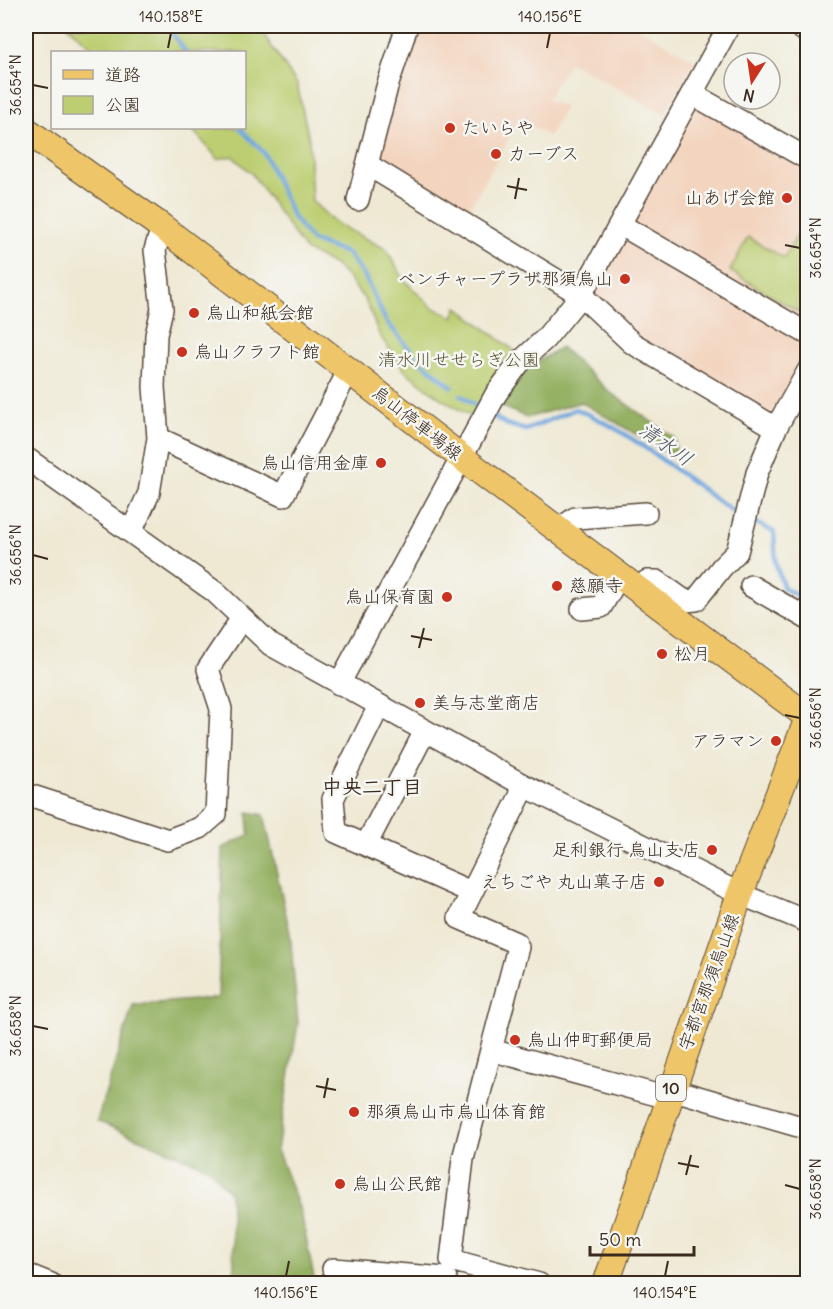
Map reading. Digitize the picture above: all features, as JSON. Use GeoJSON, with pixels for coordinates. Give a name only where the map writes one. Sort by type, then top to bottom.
{"type":"FeatureCollection","features":[{"type":"Feature","properties":{"kind":"main road","name":"烏山停車場線"},"geometry":{"type":"LineString","coordinates":[[26,130],[162,226],[461,457],[807,717]]}},
{"type":"Feature","properties":{"kind":"main road","name":"宇都宮那須烏山線"},"geometry":{"type":"LineString","coordinates":[[606,1284],[740,894],[807,717]]}},
{"type":"Feature","properties":{"kind":"street"},"geometry":{"type":"LineString","coordinates":[[358,200],[387,87],[407,26]]}},
{"type":"Feature","properties":{"kind":"street"},"geometry":{"type":"LineString","coordinates":[[339,684],[489,406],[520,362],[545,339],[581,295],[729,26]]}},
{"type":"Feature","properties":{"kind":"street"},"geometry":{"type":"LineString","coordinates":[[798,26],[807,33]]}},
{"type":"Feature","properties":{"kind":"street"},"geometry":{"type":"LineString","coordinates":[[692,94],[807,159]]}},
{"type":"Feature","properties":{"kind":"street"},"geometry":{"type":"LineString","coordinates":[[368,165],[581,295],[632,343],[776,428]]}},
{"type":"Feature","properties":{"kind":"street"},"geometry":{"type":"LineString","coordinates":[[621,225],[807,334]]}},
{"type":"Feature","properties":{"kind":"street"},"geometry":{"type":"LineString","coordinates":[[131,532],[149,493],[158,438],[154,387],[156,335],[162,309],[155,250],[162,226]]}},
{"type":"Feature","properties":{"kind":"street"},"geometry":{"type":"LineString","coordinates":[[158,438],[283,496],[349,370]]}},
{"type":"Feature","properties":{"kind":"street"},"geometry":{"type":"LineString","coordinates":[[582,609],[601,607],[629,583],[647,581],[657,581],[685,601],[696,600],[737,552],[757,473],[776,428],[807,371]]}},
{"type":"Feature","properties":{"kind":"street"},"geometry":{"type":"LineString","coordinates":[[26,458],[215,592],[271,645],[525,786],[740,894],[807,922]]}},
{"type":"Feature","properties":{"kind":"street"},"geometry":{"type":"LineString","coordinates":[[558,530],[575,518],[646,513]]}},
{"type":"Feature","properties":{"kind":"street"},"geometry":{"type":"LineString","coordinates":[[751,586],[807,619]]}},
{"type":"Feature","properties":{"kind":"street"},"geometry":{"type":"LineString","coordinates":[[26,794],[168,840],[200,828],[216,814],[221,709],[208,669],[242,618]]}},
{"type":"Feature","properties":{"kind":"street"},"geometry":{"type":"LineString","coordinates":[[379,706],[333,799],[336,832],[471,892]]}},
{"type":"Feature","properties":{"kind":"street"},"geometry":{"type":"LineString","coordinates":[[366,845],[425,731]]}},
{"type":"Feature","properties":{"kind":"street"},"geometry":{"type":"LineString","coordinates":[[447,1274],[463,1160],[518,947],[516,943],[459,918],[525,786]]}},
{"type":"Feature","properties":{"kind":"street"},"geometry":{"type":"LineString","coordinates":[[491,1050],[807,1129]]}},
{"type":"Feature","properties":{"kind":"street"},"geometry":{"type":"LineString","coordinates":[[333,1269],[447,1274],[539,1284]]}},
{"type":"Feature","properties":{"kind":"street"},"geometry":{"type":"LineString","coordinates":[[26,1274],[51,1284]]}},
{"type":"Feature","properties":{"kind":"shaded area","name":"たいらや"},"geometry":{"type":"Polygon","coordinates":[[[418,26],[636,26],[696,61],[664,114],[570,62],[546,100],[565,107],[549,136],[519,120],[466,215],[378,163],[410,41],[418,26]]]}},
{"type":"Feature","properties":{"kind":"shaded area"},"geometry":{"type":"Polygon","coordinates":[[[699,102],[807,166],[807,352],[770,417],[644,345],[590,296],[699,102]]]}},
{"type":"Feature","properties":{"kind":"green space","name":"清水川せせらぎ公園"},"geometry":{"type":"Polygon","coordinates":[[[68,26],[258,26],[297,84],[309,139],[312,201],[335,223],[386,249],[405,281],[432,307],[453,317],[457,307],[516,352],[472,417],[440,398],[405,371],[380,336],[365,300],[347,277],[335,265],[305,250],[252,174],[232,156],[218,159],[192,129],[246,129],[246,51],[95,51],[68,26]]]}},
{"type":"Feature","properties":{"kind":"green space"},"geometry":{"type":"Polygon","coordinates":[[[807,218],[808,317],[730,271],[748,237],[784,258],[807,218]]]}},
{"type":"Feature","properties":{"kind":"green space"},"geometry":{"type":"Polygon","coordinates":[[[561,347],[611,393],[674,438],[677,458],[581,402],[527,418],[501,406],[526,369],[561,347]]]}},
{"type":"Feature","properties":{"kind":"green space"},"geometry":{"type":"Polygon","coordinates":[[[248,812],[264,815],[290,933],[298,1023],[277,1150],[301,1213],[315,1283],[235,1283],[230,1193],[209,1168],[97,1121],[133,1005],[218,998],[223,848],[249,835],[248,812]]]}},
{"type":"Feature","properties":{"kind":"waterway","name":"清水川"},"geometry":{"type":"LineString","coordinates":[[167,26],[185,51]]}},
{"type":"Feature","properties":{"kind":"waterway","name":"清水川"},"geometry":{"type":"LineString","coordinates":[[241,129],[264,153],[293,217],[312,241],[347,253],[365,277],[386,321],[416,357],[452,387]]}},
{"type":"Feature","properties":{"kind":"waterway","name":"清水川"},"geometry":{"type":"LineString","coordinates":[[461,395],[481,409]]}},
{"type":"Feature","properties":{"kind":"waterway","name":"清水川"},"geometry":{"type":"LineString","coordinates":[[491,415],[506,424],[526,430],[576,409],[640,444],[739,515]]}},
{"type":"Feature","properties":{"kind":"waterway","name":"清水川"},"geometry":{"type":"LineString","coordinates":[[750,520],[774,532],[776,565],[784,588],[808,601]]}},
{"type":"Feature","properties":{"kind":"place","name":"たいらや"},"geometry":{"type":"Point","coordinates":[450,128]}},
{"type":"Feature","properties":{"kind":"place","name":"カーブス"},"geometry":{"type":"Point","coordinates":[496,154]}},
{"type":"Feature","properties":{"kind":"place","name":"山あげ会館"},"geometry":{"type":"Point","coordinates":[787,198]}},
{"type":"Feature","properties":{"kind":"place","name":"ベンチャープラザ那須烏山"},"geometry":{"type":"Point","coordinates":[625,279]}},
{"type":"Feature","properties":{"kind":"place","name":"烏山和紙会館"},"geometry":{"type":"Point","coordinates":[194,313]}},
{"type":"Feature","properties":{"kind":"place","name":"烏山クラフト館"},"geometry":{"type":"Point","coordinates":[182,352]}},
{"type":"Feature","properties":{"kind":"place","name":"烏山信用金庫"},"geometry":{"type":"Point","coordinates":[381,463]}},
{"type":"Feature","properties":{"kind":"place","name":"慈願寺"},"geometry":{"type":"Point","coordinates":[557,586]}},
{"type":"Feature","properties":{"kind":"place","name":"烏山保育園"},"geometry":{"type":"Point","coordinates":[447,597]}},
{"type":"Feature","properties":{"kind":"place","name":"松月"},"geometry":{"type":"Point","coordinates":[662,654]}},
{"type":"Feature","properties":{"kind":"place","name":"美与志堂商店"},"geometry":{"type":"Point","coordinates":[420,703]}},
{"type":"Feature","properties":{"kind":"place","name":"アラマン"},"geometry":{"type":"Point","coordinates":[776,741]}},
{"type":"Feature","properties":{"kind":"place","name":"足利銀行 烏山支店"},"geometry":{"type":"Point","coordinates":[712,850]}},
{"type":"Feature","properties":{"kind":"place","name":"えちごや 丸山菓子店"},"geometry":{"type":"Point","coordinates":[659,882]}},
{"type":"Feature","properties":{"kind":"place","name":"烏山仲町郵便局"},"geometry":{"type":"Point","coordinates":[515,1040]}},
{"type":"Feature","properties":{"kind":"place","name":"那須烏山市烏山体育館"},"geometry":{"type":"Point","coordinates":[354,1112]}},
{"type":"Feature","properties":{"kind":"place","name":"烏山公民館"},"geometry":{"type":"Point","coordinates":[340,1184]}},
{"type":"Feature","properties":{"kind":"district","name":"中央二丁目"},"geometry":{"type":"Point","coordinates":[372,787]}}]}
